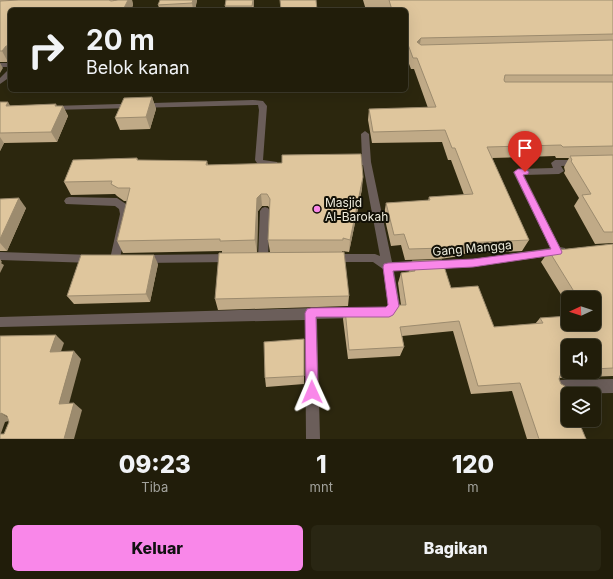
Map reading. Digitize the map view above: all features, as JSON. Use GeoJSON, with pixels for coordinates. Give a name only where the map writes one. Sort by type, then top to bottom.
{"type":"FeatureCollection","features":[{"type":"Feature","properties":{"kind":"street"},"geometry":{"type":"LineString","coordinates":[[0,82],[8,75]]}},
{"type":"Feature","properties":{"kind":"street"},"geometry":{"type":"LineString","coordinates":[[43,108],[260,103],[264,106],[259,160],[262,164],[286,163]]}},
{"type":"Feature","properties":{"kind":"street"},"geometry":{"type":"LineString","coordinates":[[0,322],[389,312],[394,306],[388,267],[367,162],[365,134]]}},
{"type":"Feature","properties":{"kind":"street"},"geometry":{"type":"LineString","coordinates":[[338,162],[367,162]]}},
{"type":"Feature","properties":{"kind":"street"},"geometry":{"type":"LineString","coordinates":[[557,252],[518,172],[559,171],[555,163],[591,162]]}},
{"type":"Feature","properties":{"kind":"street"},"geometry":{"type":"LineString","coordinates":[[69,201],[117,202],[123,207],[125,214],[115,259]]}},
{"type":"Feature","properties":{"kind":"street"},"geometry":{"type":"LineString","coordinates":[[263,258],[265,212]]}},
{"type":"Feature","properties":{"kind":"street","name":"Gang Mangga"},"geometry":{"type":"LineString","coordinates":[[388,267],[473,263],[573,251]]}},
{"type":"Feature","properties":{"kind":"street"},"geometry":{"type":"LineString","coordinates":[[0,256],[115,259],[240,258]]}},
{"type":"Feature","properties":{"kind":"street"},"geometry":{"type":"LineString","coordinates":[[319,258],[375,258],[388,267]]}},
{"type":"Feature","properties":{"kind":"street"},"geometry":{"type":"LineString","coordinates":[[311,313],[313,439]]}},
{"type":"Feature","properties":{"kind":"street"},"geometry":{"type":"LineString","coordinates":[[558,387],[613,386]]}},
{"type":"Feature","properties":{"kind":"building"},"geometry":{"type":"Polygon","coordinates":[[[128,0],[124,8],[8,8],[8,46],[6,46],[2,51],[0,51],[0,1],[128,0]]]}},
{"type":"Feature","properties":{"kind":"building"},"geometry":{"type":"Polygon","coordinates":[[[160,0],[193,0],[192,3],[158,5],[160,0]]]}},
{"type":"Feature","properties":{"kind":"building"},"geometry":{"type":"Polygon","coordinates":[[[226,0],[253,0],[252,6],[225,6],[226,0]]]}},
{"type":"Feature","properties":{"kind":"building"},"geometry":{"type":"Polygon","coordinates":[[[280,0],[316,0],[317,8],[281,8],[280,0]]]}},
{"type":"Feature","properties":{"kind":"building"},"geometry":{"type":"Polygon","coordinates":[[[389,0],[613,0],[613,34],[421,38],[417,42],[421,45],[613,40],[613,75],[505,75],[505,82],[613,82],[613,146],[563,147],[561,145],[487,147],[529,240],[464,243],[465,245],[444,248],[409,249],[404,234],[394,235],[386,203],[430,200],[429,197],[473,194],[455,148],[452,148],[445,130],[373,132],[369,109],[436,107],[417,58],[413,58],[408,44],[408,8],[391,8],[389,0]]]}},
{"type":"Feature","properties":{"kind":"building"},"geometry":{"type":"Polygon","coordinates":[[[152,97],[146,117],[115,118],[124,98],[152,97]]]}},
{"type":"Feature","properties":{"kind":"building"},"geometry":{"type":"Polygon","coordinates":[[[0,102],[8,102],[6,106],[56,104],[55,106],[63,106],[51,132],[0,133],[0,102]]]}},
{"type":"Feature","properties":{"kind":"building"},"geometry":{"type":"Polygon","coordinates":[[[361,154],[363,177],[350,240],[343,238],[343,240],[268,240],[270,199],[267,194],[261,194],[257,198],[255,240],[220,241],[220,239],[117,241],[130,188],[118,188],[111,184],[112,181],[64,182],[73,160],[137,158],[137,160],[207,161],[206,165],[282,163],[282,155],[361,154]]]}},
{"type":"Feature","properties":{"kind":"building"},"geometry":{"type":"Polygon","coordinates":[[[613,155],[613,232],[604,232],[582,195],[591,194],[571,161],[570,156],[613,155]]]}},
{"type":"Feature","properties":{"kind":"building"},"geometry":{"type":"Polygon","coordinates":[[[19,198],[0,239],[0,199],[19,198]]]}},
{"type":"Feature","properties":{"kind":"building"},"geometry":{"type":"Polygon","coordinates":[[[613,244],[613,368],[601,369],[601,339],[561,339],[561,373],[559,379],[561,384],[565,387],[561,387],[561,427],[581,427],[586,439],[539,439],[520,383],[478,386],[459,321],[400,327],[404,347],[349,350],[345,309],[392,308],[398,305],[406,305],[401,273],[415,271],[412,261],[442,260],[451,288],[478,286],[494,327],[543,323],[540,318],[561,316],[561,331],[601,331],[601,291],[574,291],[549,251],[613,244]]]}},
{"type":"Feature","properties":{"kind":"building"},"geometry":{"type":"Polygon","coordinates":[[[344,252],[349,296],[215,299],[219,253],[344,252]]]}},
{"type":"Feature","properties":{"kind":"building"},"geometry":{"type":"Polygon","coordinates":[[[81,255],[154,255],[146,294],[67,296],[81,255]]]}},
{"type":"Feature","properties":{"kind":"building"},"geometry":{"type":"Polygon","coordinates":[[[56,335],[50,352],[74,351],[59,404],[74,403],[64,439],[0,439],[0,434],[4,434],[9,422],[7,416],[1,413],[0,414],[0,336],[56,335]]]}},
{"type":"Feature","properties":{"kind":"building"},"geometry":{"type":"Polygon","coordinates":[[[304,339],[304,376],[265,378],[264,342],[304,339]]]}},
{"type":"Feature","properties":{"kind":"place","name":"Masjid Al-Barokah"},"geometry":{"type":"Point","coordinates":[317,209]}},
{"type":"Feature","properties":{"kind":"route"},"geometry":{"type":"LineString","coordinates":[[312,392],[311,313],[389,312],[394,306],[388,267],[473,263],[557,252],[518,172],[525,172]]}}]}
